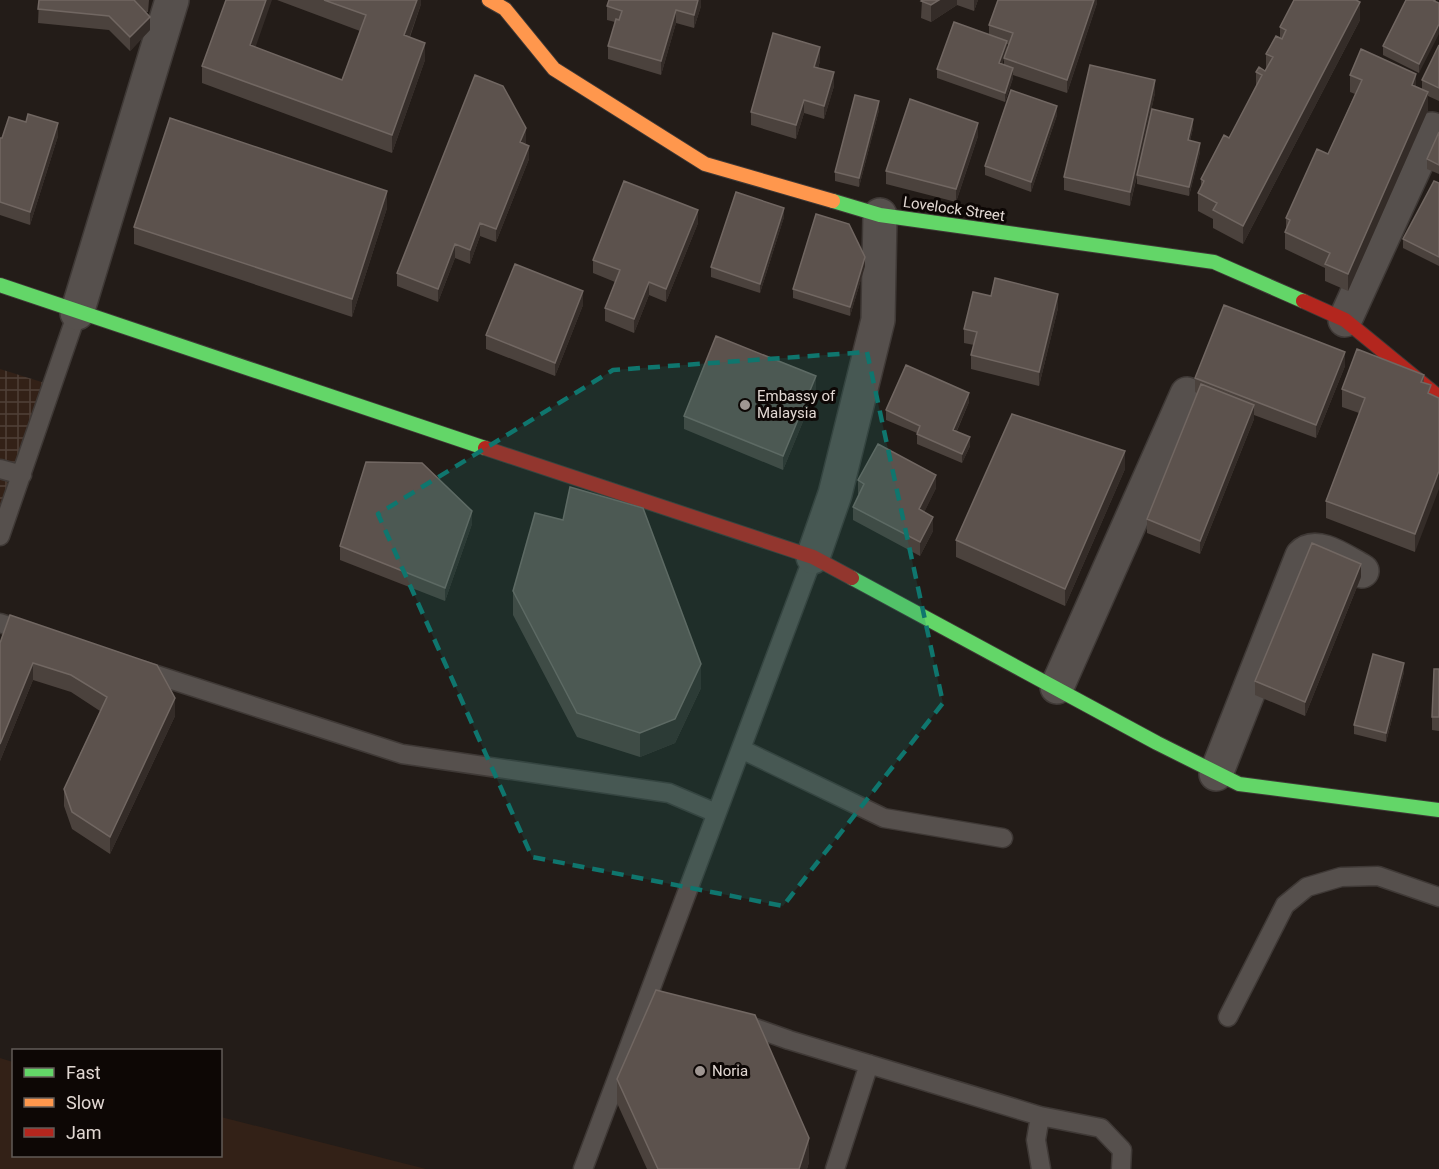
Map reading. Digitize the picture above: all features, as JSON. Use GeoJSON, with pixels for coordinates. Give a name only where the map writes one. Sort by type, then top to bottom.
{"type":"FeatureCollection","features":[{"type":"Feature","properties":{"kind":"street"},"geometry":{"type":"LineString","coordinates":[[77,313],[172,0]]}},
{"type":"Feature","properties":{"kind":"street","name":"Lovelock Street"},"geometry":{"type":"LineString","coordinates":[[489,0],[505,9],[554,69],[705,164],[880,215],[1214,262],[1345,320],[1439,397]]}},
{"type":"Feature","properties":{"kind":"street"},"geometry":{"type":"LineString","coordinates":[[1345,320],[1432,129]]}},
{"type":"Feature","properties":{"kind":"street"},"geometry":{"type":"LineString","coordinates":[[813,557],[835,494],[878,320],[880,215]]}},
{"type":"Feature","properties":{"kind":"street"},"geometry":{"type":"LineString","coordinates":[[0,285],[77,313],[813,557],[1216,774],[1239,784],[1439,810]]}},
{"type":"Feature","properties":{"kind":"street"},"geometry":{"type":"LineString","coordinates":[[1057,687],[1187,394]]}},
{"type":"Feature","properties":{"kind":"street"},"geometry":{"type":"LineString","coordinates":[[1216,774],[1302,556],[1311,550],[1321,551],[1362,571]]}},
{"type":"Feature","properties":{"kind":"lane"},"geometry":{"type":"LineString","coordinates":[[0,536],[77,313]]}},
{"type":"Feature","properties":{"kind":"lane"},"geometry":{"type":"LineString","coordinates":[[0,469],[22,475]]}},
{"type":"Feature","properties":{"kind":"lane"},"geometry":{"type":"LineString","coordinates":[[583,1169],[813,557]]}},
{"type":"Feature","properties":{"kind":"lane"},"geometry":{"type":"LineString","coordinates":[[0,623],[43,637]]}},
{"type":"Feature","properties":{"kind":"lane"},"geometry":{"type":"LineString","coordinates":[[119,663],[402,754],[669,793],[716,813]]}},
{"type":"Feature","properties":{"kind":"lane"},"geometry":{"type":"LineString","coordinates":[[741,749],[884,818],[1003,838]]}},
{"type":"Feature","properties":{"kind":"lane"},"geometry":{"type":"LineString","coordinates":[[1228,1017],[1285,905],[1307,887],[1341,877],[1378,876],[1439,897]]}},
{"type":"Feature","properties":{"kind":"lane"},"geometry":{"type":"LineString","coordinates":[[646,999],[668,1003]]}},
{"type":"Feature","properties":{"kind":"lane"},"geometry":{"type":"LineString","coordinates":[[720,1015],[869,1064],[1040,1116],[1101,1128],[1122,1150],[1121,1169]]}},
{"type":"Feature","properties":{"kind":"lane"},"geometry":{"type":"LineString","coordinates":[[835,1169],[869,1064]]}},
{"type":"Feature","properties":{"kind":"lane"},"geometry":{"type":"LineString","coordinates":[[1040,1116],[1036,1140],[1041,1169]]}},
{"type":"Feature","properties":{"kind":"highlighted area"},"geometry":{"type":"Polygon","coordinates":[[[867,352],[943,703],[783,906],[532,857],[378,514],[613,370],[867,352]]]}},
{"type":"Feature","properties":{"kind":"shaded area"},"geometry":{"type":"Polygon","coordinates":[[[0,369],[48,384],[0,514],[0,369]]]}},
{"type":"Feature","properties":{"kind":"shaded area"},"geometry":{"type":"Polygon","coordinates":[[[0,1058],[12,1062],[12,1157],[222,1157],[222,1117],[426,1169],[0,1169],[0,1058]]]}},
{"type":"Feature","properties":{"kind":"building"},"geometry":{"type":"Polygon","coordinates":[[[39,0],[134,0],[150,17],[130,37],[109,16],[38,9],[39,0]]]}},
{"type":"Feature","properties":{"kind":"building"},"geometry":{"type":"Polygon","coordinates":[[[226,0],[266,0],[250,45],[342,80],[366,15],[324,0],[417,0],[404,35],[425,43],[392,135],[202,66],[226,0]]]}},
{"type":"Feature","properties":{"kind":"building"},"geometry":{"type":"Polygon","coordinates":[[[609,0],[698,0],[694,15],[676,10],[661,61],[608,46],[616,19],[619,20],[622,11],[607,6],[609,0]]]}},
{"type":"Feature","properties":{"kind":"building"},"geometry":{"type":"Polygon","coordinates":[[[922,0],[939,0],[931,5],[922,0]]]}},
{"type":"Feature","properties":{"kind":"building"},"geometry":{"type":"Polygon","coordinates":[[[998,0],[1094,0],[1067,80],[1004,58],[1013,33],[989,25],[998,0]]]}},
{"type":"Feature","properties":{"kind":"building"},"geometry":{"type":"Polygon","coordinates":[[[1294,0],[1356,0],[1360,2],[1243,226],[1213,210],[1217,203],[1198,193],[1204,181],[1201,179],[1224,135],[1229,138],[1262,75],[1256,72],[1259,67],[1265,71],[1273,57],[1266,54],[1276,36],[1282,39],[1286,30],[1280,27],[1294,0]]]}},
{"type":"Feature","properties":{"kind":"building"},"geometry":{"type":"Polygon","coordinates":[[[1406,0],[1435,0],[1439,3],[1439,24],[1419,64],[1383,46],[1406,0]]]}},
{"type":"Feature","properties":{"kind":"building"},"geometry":{"type":"Polygon","coordinates":[[[954,22],[1007,41],[999,63],[1013,68],[1005,93],[937,69],[954,22]]]}},
{"type":"Feature","properties":{"kind":"building"},"geometry":{"type":"Polygon","coordinates":[[[773,33],[820,47],[814,67],[834,72],[824,106],[804,100],[796,125],[751,112],[773,33]]]}},
{"type":"Feature","properties":{"kind":"building"},"geometry":{"type":"Polygon","coordinates":[[[1439,45],[1439,88],[1422,80],[1439,45]]]}},
{"type":"Feature","properties":{"kind":"building"},"geometry":{"type":"Polygon","coordinates":[[[1361,49],[1416,74],[1412,85],[1428,92],[1348,274],[1325,264],[1330,253],[1285,232],[1290,220],[1286,218],[1317,149],[1328,154],[1362,80],[1350,75],[1361,49]]]}},
{"type":"Feature","properties":{"kind":"building"},"geometry":{"type":"Polygon","coordinates":[[[1090,65],[1155,80],[1130,192],[1064,177],[1090,65]]]}},
{"type":"Feature","properties":{"kind":"building"},"geometry":{"type":"Polygon","coordinates":[[[475,75],[503,86],[526,128],[520,142],[529,146],[496,229],[480,223],[470,250],[455,244],[438,289],[397,273],[475,75]]]}},
{"type":"Feature","properties":{"kind":"building"},"geometry":{"type":"Polygon","coordinates":[[[1011,90],[1057,106],[1031,182],[985,166],[1011,90]]]}},
{"type":"Feature","properties":{"kind":"building"},"geometry":{"type":"Polygon","coordinates":[[[855,95],[879,101],[859,178],[835,172],[855,95]]]}},
{"type":"Feature","properties":{"kind":"building"},"geometry":{"type":"Polygon","coordinates":[[[910,99],[978,123],[956,189],[886,171],[910,99]]]}},
{"type":"Feature","properties":{"kind":"building"},"geometry":{"type":"Polygon","coordinates":[[[1152,109],[1193,119],[1188,140],[1200,143],[1189,187],[1137,175],[1152,109]]]}},
{"type":"Feature","properties":{"kind":"building"},"geometry":{"type":"Polygon","coordinates":[[[28,114],[58,123],[30,212],[0,202],[0,138],[2,138],[9,117],[26,122],[28,114]]]}},
{"type":"Feature","properties":{"kind":"building"},"geometry":{"type":"Polygon","coordinates":[[[170,118],[387,191],[352,299],[134,227],[170,118]]]}},
{"type":"Feature","properties":{"kind":"building"},"geometry":{"type":"Polygon","coordinates":[[[1439,132],[1439,165],[1427,159],[1439,132]]]}},
{"type":"Feature","properties":{"kind":"building"},"geometry":{"type":"Polygon","coordinates":[[[624,181],[698,210],[666,289],[649,282],[634,319],[605,308],[620,270],[593,260],[624,181]]]}},
{"type":"Feature","properties":{"kind":"building"},"geometry":{"type":"Polygon","coordinates":[[[1434,181],[1439,183],[1439,257],[1403,239],[1434,181]]]}},
{"type":"Feature","properties":{"kind":"building"},"geometry":{"type":"Polygon","coordinates":[[[736,192],[784,208],[760,284],[711,267],[736,192]]]}},
{"type":"Feature","properties":{"kind":"building"},"geometry":{"type":"Polygon","coordinates":[[[816,214],[849,224],[865,257],[850,307],[793,289],[816,214]]]}},
{"type":"Feature","properties":{"kind":"building"},"geometry":{"type":"Polygon","coordinates":[[[515,264],[583,291],[555,363],[486,335],[515,264]]]}},
{"type":"Feature","properties":{"kind":"building"},"geometry":{"type":"Polygon","coordinates":[[[995,278],[1058,294],[1039,372],[971,355],[977,332],[964,329],[973,292],[991,296],[995,278]]]}},
{"type":"Feature","properties":{"kind":"building"},"geometry":{"type":"Polygon","coordinates":[[[1224,305],[1345,352],[1316,425],[1195,378],[1224,305]]]}},
{"type":"Feature","properties":{"kind":"building"},"geometry":{"type":"Polygon","coordinates":[[[716,336],[816,376],[783,456],[684,416],[716,336]]]}},
{"type":"Feature","properties":{"kind":"building"},"geometry":{"type":"Polygon","coordinates":[[[1357,349],[1424,375],[1421,382],[1431,385],[1428,393],[1439,398],[1439,471],[1415,534],[1326,501],[1365,398],[1342,389],[1357,349]]]}},
{"type":"Feature","properties":{"kind":"building"},"geometry":{"type":"Polygon","coordinates":[[[906,365],[969,393],[953,430],[970,437],[962,454],[917,434],[920,426],[886,410],[906,365]]]}},
{"type":"Feature","properties":{"kind":"building"},"geometry":{"type":"Polygon","coordinates":[[[1201,384],[1254,405],[1200,541],[1147,519],[1201,384]]]}},
{"type":"Feature","properties":{"kind":"building"},"geometry":{"type":"Polygon","coordinates":[[[1012,414],[1125,451],[1065,589],[956,540],[1012,414]]]}},
{"type":"Feature","properties":{"kind":"building"},"geometry":{"type":"Polygon","coordinates":[[[878,444],[936,475],[919,509],[933,517],[920,542],[853,507],[864,484],[858,480],[878,444]]]}},
{"type":"Feature","properties":{"kind":"building"},"geometry":{"type":"Polygon","coordinates":[[[366,462],[422,463],[472,511],[445,588],[340,546],[366,462]]]}},
{"type":"Feature","properties":{"kind":"building"},"geometry":{"type":"Polygon","coordinates":[[[570,487],[643,508],[701,664],[675,719],[640,733],[577,713],[513,591],[535,513],[563,520],[570,487]]]}},
{"type":"Feature","properties":{"kind":"building"},"geometry":{"type":"Polygon","coordinates":[[[1312,543],[1361,564],[1305,702],[1255,681],[1312,543]]]}},
{"type":"Feature","properties":{"kind":"building"},"geometry":{"type":"Polygon","coordinates":[[[10,615],[157,665],[175,698],[110,837],[72,812],[64,789],[107,697],[71,675],[33,663],[0,744],[0,643],[10,615]]]}},
{"type":"Feature","properties":{"kind":"building"},"geometry":{"type":"Polygon","coordinates":[[[1373,654],[1404,663],[1386,733],[1354,725],[1373,654]]]}},
{"type":"Feature","properties":{"kind":"building"},"geometry":{"type":"Polygon","coordinates":[[[1434,669],[1439,669],[1439,717],[1432,717],[1434,669]]]}},
{"type":"Feature","properties":{"kind":"building","name":"Noria"},"geometry":{"type":"Polygon","coordinates":[[[656,990],[755,1015],[809,1138],[799,1169],[658,1169],[617,1079],[656,990]]]}},
{"type":"Feature","properties":{"kind":"traffic: fast"},"geometry":{"type":"LineString","coordinates":[[833,201],[880,215],[1214,262],[1303,301]]}},
{"type":"Feature","properties":{"kind":"traffic: fast"},"geometry":{"type":"LineString","coordinates":[[0,285],[485,448]]}},
{"type":"Feature","properties":{"kind":"traffic: fast"},"geometry":{"type":"LineString","coordinates":[[852,578],[1157,743],[1239,784],[1439,810]]}},
{"type":"Feature","properties":{"kind":"traffic: slow"},"geometry":{"type":"LineString","coordinates":[[489,0],[505,9],[554,69],[705,164],[833,201]]}},
{"type":"Feature","properties":{"kind":"traffic: jam"},"geometry":{"type":"LineString","coordinates":[[1303,301],[1345,320],[1439,397]]}},
{"type":"Feature","properties":{"kind":"traffic: jam"},"geometry":{"type":"LineString","coordinates":[[485,448],[813,557],[852,578]]}},
{"type":"Feature","properties":{"kind":"place","name":"Embassy of Malaysia"},"geometry":{"type":"Point","coordinates":[745,405]}},
{"type":"Feature","properties":{"kind":"place","name":"Noria"},"geometry":{"type":"Point","coordinates":[700,1071]}}]}
